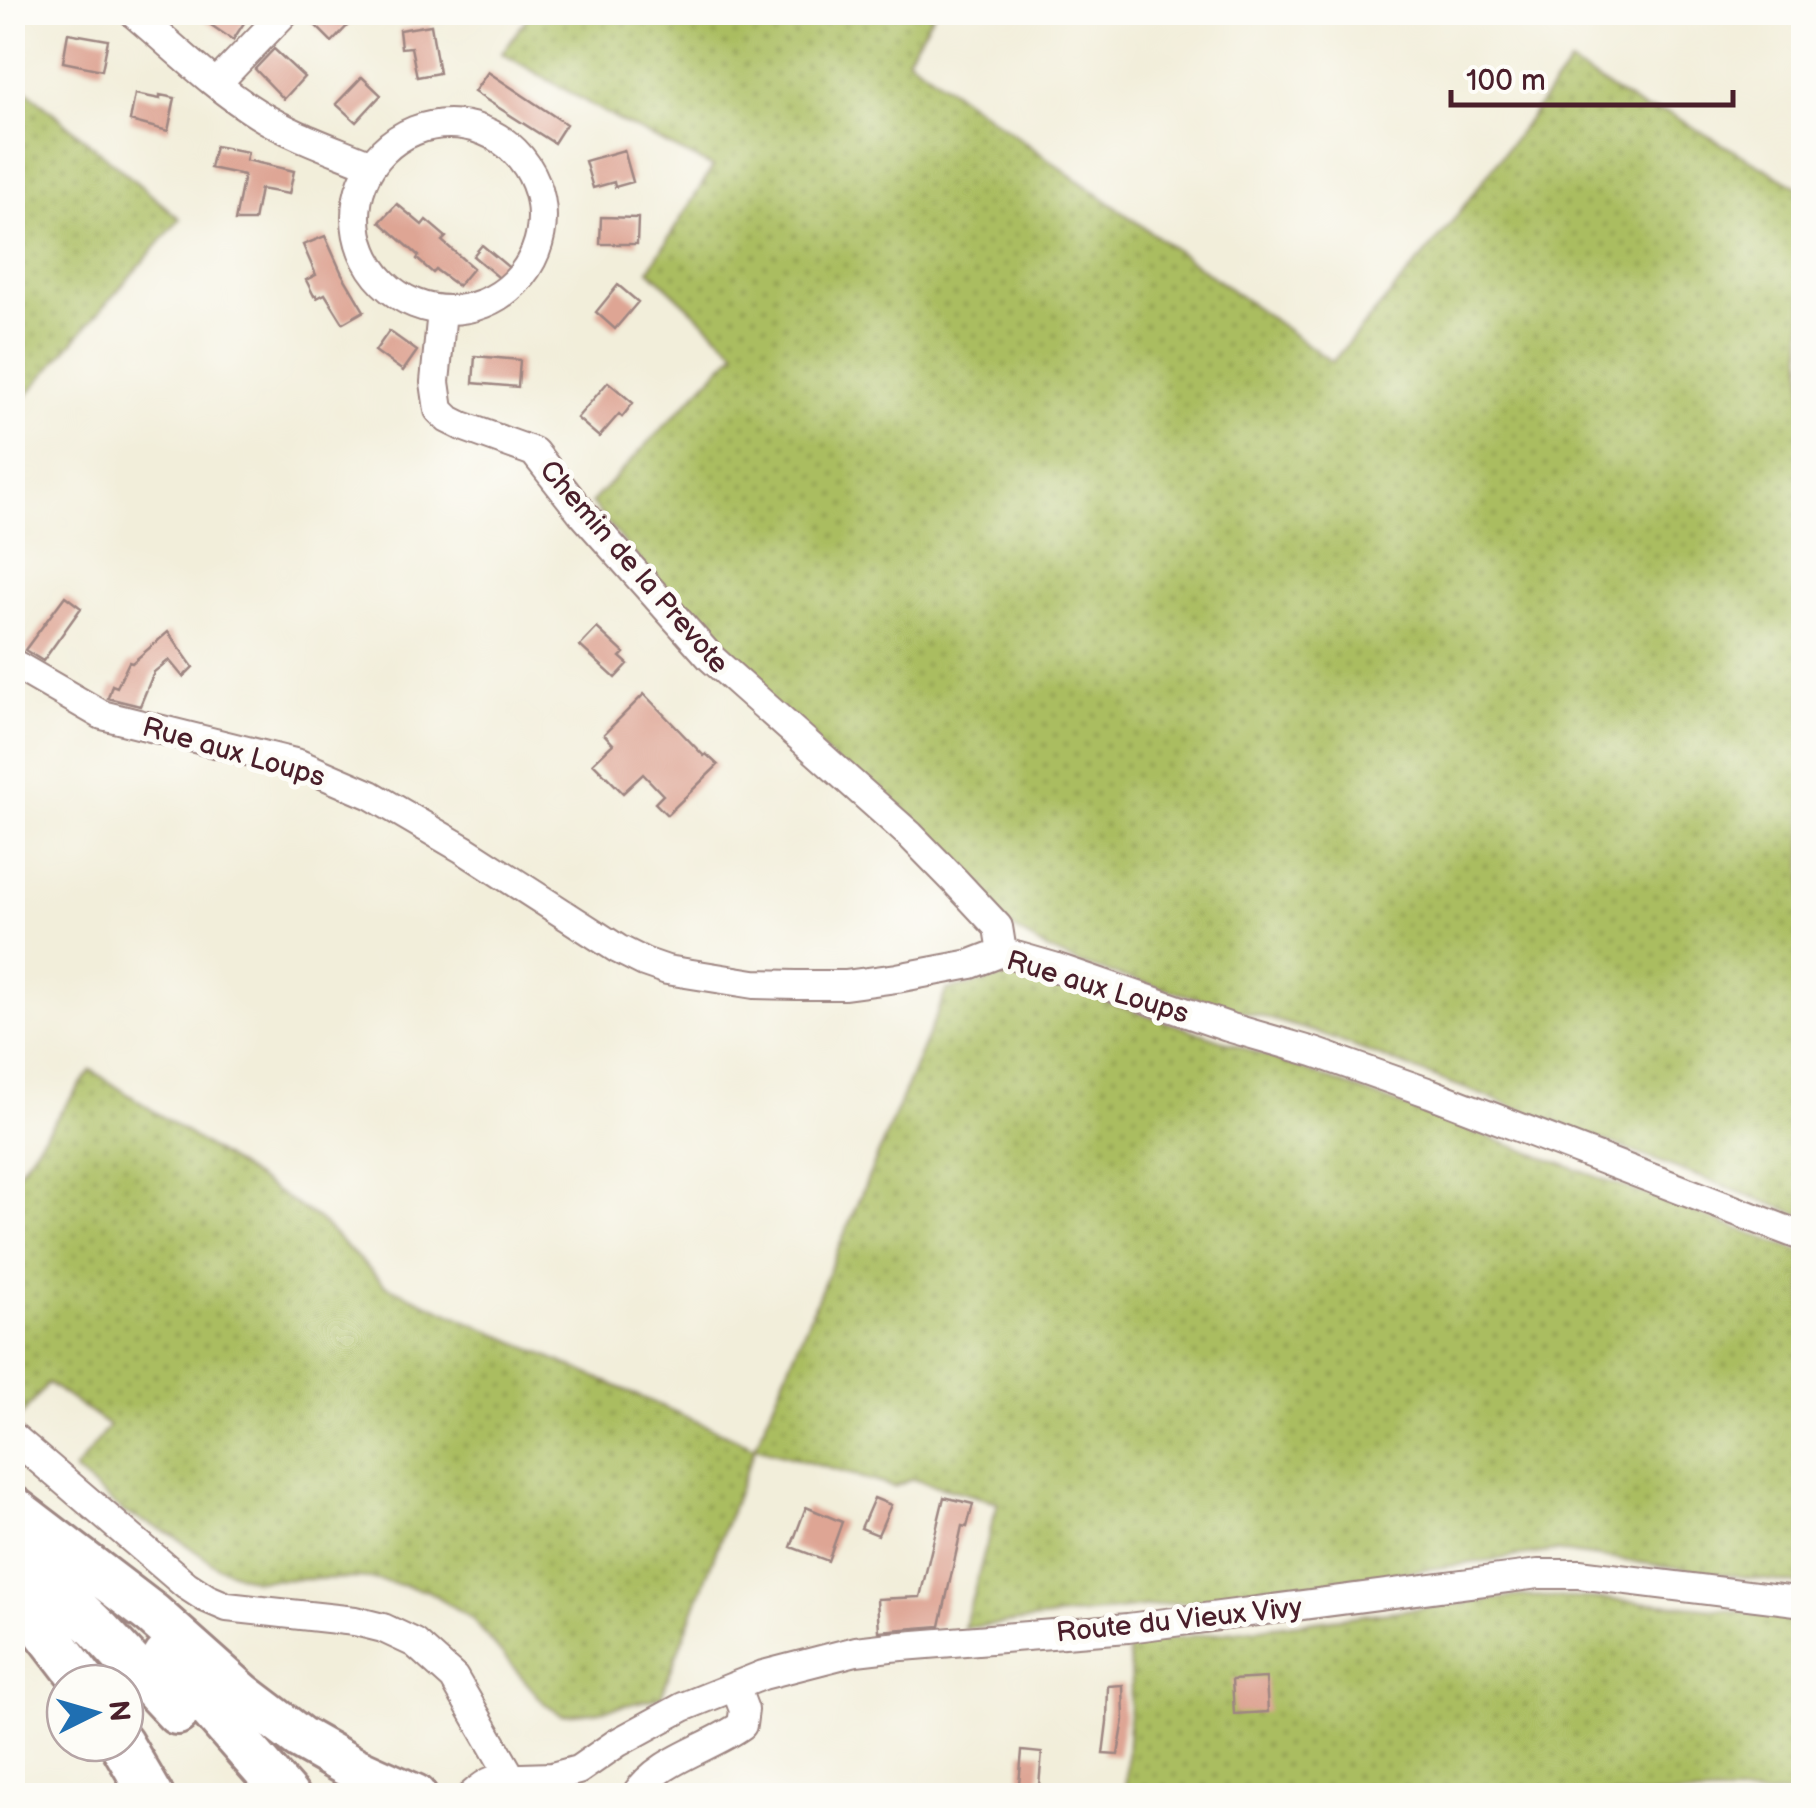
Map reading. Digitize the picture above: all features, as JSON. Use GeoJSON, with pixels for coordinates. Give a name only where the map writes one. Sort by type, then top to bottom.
{"type":"FeatureCollection","features":[{"type":"Feature","properties":{"kind":"highway"},"geometry":{"type":"LineString","coordinates":[[12,1507],[171,1664],[287,1796]]}},
{"type":"Feature","properties":{"kind":"highway"},"geometry":{"type":"LineString","coordinates":[[12,1507],[152,1614],[266,1713],[327,1754],[415,1796]]}},
{"type":"Feature","properties":{"kind":"highway"},"geometry":{"type":"LineString","coordinates":[[12,1546],[150,1683],[249,1796]]}},
{"type":"Feature","properties":{"kind":"highway"},"geometry":{"type":"LineString","coordinates":[[12,1588],[69,1663]]}},
{"type":"Feature","properties":{"kind":"highway"},"geometry":{"type":"LineString","coordinates":[[133,1763],[152,1796]]}},
{"type":"Feature","properties":{"kind":"street"},"geometry":{"type":"LineString","coordinates":[[132,12],[250,108],[286,130],[371,165]]}},
{"type":"Feature","properties":{"kind":"street"},"geometry":{"type":"LineString","coordinates":[[217,83],[285,12]]}},
{"type":"Feature","properties":{"kind":"street"},"geometry":{"type":"LineString","coordinates":[[443,124],[461,125],[495,136],[525,161],[535,178],[542,221],[533,261],[502,294],[468,308],[442,311],[408,301],[385,286],[366,262],[357,236],[355,207],[371,165],[382,150],[405,135],[443,124]]}},
{"type":"Feature","properties":{"kind":"street","name":"Chemin de la Prevote"},"geometry":{"type":"LineString","coordinates":[[442,311],[435,382],[439,410],[462,426],[534,452],[608,543],[712,658],[910,835],[955,881],[998,927],[1002,952]]}},
{"type":"Feature","properties":{"kind":"street","name":"Rue aux Loups"},"geometry":{"type":"LineString","coordinates":[[12,663],[102,714],[299,764],[371,795],[464,849],[618,949],[667,970],[754,984],[845,985],[956,967],[1002,952],[1347,1064],[1804,1237]]}},
{"type":"Feature","properties":{"kind":"street"},"geometry":{"type":"LineString","coordinates":[[12,1436],[206,1598],[227,1607],[354,1621],[383,1628],[415,1643],[454,1678],[470,1703],[485,1732],[497,1784],[533,1784],[545,1796]]}},
{"type":"Feature","properties":{"kind":"street","name":"Route du Vieux Vivy"},"geometry":{"type":"LineString","coordinates":[[497,1784],[578,1770],[654,1722],[734,1686],[824,1658],[873,1649],[1128,1628],[1538,1574],[1579,1574],[1804,1602]]}},
{"type":"Feature","properties":{"kind":"street"},"geometry":{"type":"LineString","coordinates":[[635,1796],[657,1772],[742,1725],[744,1710],[734,1686]]}},
{"type":"Feature","properties":{"kind":"street","name":"Route du Vieux Vivy"},"geometry":{"type":"LineString","coordinates":[[564,1796],[578,1770]]}},
{"type":"Feature","properties":{"kind":"green space"},"geometry":{"type":"Polygon","coordinates":[[[530,13],[934,13],[907,58],[1332,362],[1446,230],[1570,64],[1645,110],[1668,113],[1803,190],[1803,1216],[1315,1032],[1082,965],[1048,950],[1011,927],[702,637],[591,503],[736,351],[649,270],[713,167],[619,121],[502,53],[530,13]]]}},
{"type":"Feature","properties":{"kind":"green space"},"geometry":{"type":"Polygon","coordinates":[[[13,79],[180,219],[13,411],[13,79]]]}},
{"type":"Feature","properties":{"kind":"green space"},"geometry":{"type":"Polygon","coordinates":[[[1021,973],[1236,1045],[1803,1252],[1803,1585],[1555,1551],[1270,1592],[964,1628],[998,1502],[912,1479],[894,1487],[755,1447],[947,990],[1021,973]]]}},
{"type":"Feature","properties":{"kind":"green space"},"geometry":{"type":"Polygon","coordinates":[[[91,1070],[319,1220],[385,1285],[755,1447],[661,1697],[596,1712],[562,1715],[546,1705],[472,1619],[428,1591],[368,1578],[254,1580],[218,1567],[171,1534],[123,1512],[74,1471],[109,1426],[48,1383],[13,1426],[13,1179],[91,1070]]]}},
{"type":"Feature","properties":{"kind":"green space"},"geometry":{"type":"Polygon","coordinates":[[[1519,1596],[1661,1604],[1803,1619],[1803,1795],[1125,1796],[1131,1684],[1128,1644],[1519,1596]]]}},
{"type":"Feature","properties":{"kind":"building"},"geometry":{"type":"Polygon","coordinates":[[[192,12],[251,12],[233,40],[192,12]]]}},
{"type":"Feature","properties":{"kind":"building"},"geometry":{"type":"Polygon","coordinates":[[[302,12],[336,12],[349,24],[332,42],[302,12]]]}},
{"type":"Feature","properties":{"kind":"building"},"geometry":{"type":"Polygon","coordinates":[[[431,25],[439,73],[417,77],[411,47],[401,48],[399,30],[431,25]]]}},
{"type":"Feature","properties":{"kind":"building"},"geometry":{"type":"Polygon","coordinates":[[[68,33],[108,40],[102,70],[63,62],[68,33]]]}},
{"type":"Feature","properties":{"kind":"building"},"geometry":{"type":"Polygon","coordinates":[[[274,49],[304,77],[284,99],[255,69],[274,49]]]}},
{"type":"Feature","properties":{"kind":"building"},"geometry":{"type":"Polygon","coordinates":[[[488,72],[566,124],[554,143],[474,92],[488,72]]]}},
{"type":"Feature","properties":{"kind":"building"},"geometry":{"type":"Polygon","coordinates":[[[362,77],[381,95],[356,122],[336,104],[362,77]]]}},
{"type":"Feature","properties":{"kind":"building"},"geometry":{"type":"Polygon","coordinates":[[[135,94],[175,98],[168,131],[130,121],[135,94]]]}},
{"type":"Feature","properties":{"kind":"building"},"geometry":{"type":"Polygon","coordinates":[[[215,146],[248,152],[246,160],[294,171],[289,194],[260,189],[254,221],[235,221],[244,175],[210,168],[215,146]]]}},
{"type":"Feature","properties":{"kind":"building"},"geometry":{"type":"Polygon","coordinates":[[[624,150],[633,182],[593,188],[585,161],[624,150]]]}},
{"type":"Feature","properties":{"kind":"building"},"geometry":{"type":"Polygon","coordinates":[[[397,204],[422,225],[426,220],[446,237],[442,241],[473,268],[458,286],[436,270],[433,273],[380,222],[397,204]]]}},
{"type":"Feature","properties":{"kind":"building"},"geometry":{"type":"Polygon","coordinates":[[[601,217],[638,218],[637,244],[600,244],[601,217]]]}},
{"type":"Feature","properties":{"kind":"building"},"geometry":{"type":"Polygon","coordinates":[[[325,236],[364,311],[343,323],[325,294],[314,296],[306,280],[316,275],[303,245],[325,236]]]}},
{"type":"Feature","properties":{"kind":"building"},"geometry":{"type":"Polygon","coordinates":[[[482,245],[519,276],[510,287],[473,256],[482,245]]]}},
{"type":"Feature","properties":{"kind":"building"},"geometry":{"type":"Polygon","coordinates":[[[618,285],[638,302],[615,329],[596,312],[618,285]]]}},
{"type":"Feature","properties":{"kind":"building"},"geometry":{"type":"Polygon","coordinates":[[[389,331],[417,351],[403,371],[375,351],[389,331]]]}},
{"type":"Feature","properties":{"kind":"building"},"geometry":{"type":"Polygon","coordinates":[[[475,356],[520,360],[518,387],[473,383],[475,356]]]}},
{"type":"Feature","properties":{"kind":"building"},"geometry":{"type":"Polygon","coordinates":[[[608,382],[633,403],[599,437],[577,418],[608,382]]]}},
{"type":"Feature","properties":{"kind":"building"},"geometry":{"type":"Polygon","coordinates":[[[65,596],[81,608],[43,661],[25,650],[65,596]]]}},
{"type":"Feature","properties":{"kind":"building"},"geometry":{"type":"Polygon","coordinates":[[[597,628],[624,653],[620,657],[628,664],[615,678],[580,646],[597,628]]]}},
{"type":"Feature","properties":{"kind":"building"},"geometry":{"type":"Polygon","coordinates":[[[168,632],[193,667],[183,677],[169,660],[154,672],[140,706],[108,698],[112,685],[117,687],[129,662],[168,632]]]}},
{"type":"Feature","properties":{"kind":"building"},"geometry":{"type":"Polygon","coordinates":[[[644,694],[704,756],[718,765],[667,815],[655,803],[663,795],[643,774],[623,793],[593,763],[613,744],[604,734],[644,694]]]}},
{"type":"Feature","properties":{"kind":"building"},"geometry":{"type":"Polygon","coordinates":[[[944,1497],[973,1504],[967,1527],[962,1526],[940,1626],[879,1631],[877,1599],[920,1597],[944,1497]]]}},
{"type":"Feature","properties":{"kind":"building"},"geometry":{"type":"Polygon","coordinates":[[[874,1498],[891,1505],[878,1535],[861,1528],[874,1498]]]}},
{"type":"Feature","properties":{"kind":"building"},"geometry":{"type":"Polygon","coordinates":[[[806,1507],[842,1522],[828,1561],[791,1547],[806,1507]]]}},
{"type":"Feature","properties":{"kind":"building"},"geometry":{"type":"Polygon","coordinates":[[[1266,1678],[1268,1712],[1234,1714],[1232,1680],[1266,1678]]]}},
{"type":"Feature","properties":{"kind":"building"},"geometry":{"type":"Polygon","coordinates":[[[1123,1685],[1124,1720],[1118,1755],[1103,1754],[1108,1686],[1123,1685]]]}},
{"type":"Feature","properties":{"kind":"building"},"geometry":{"type":"Polygon","coordinates":[[[1022,1751],[1042,1753],[1038,1796],[1018,1796],[1022,1751]]]}}]}
